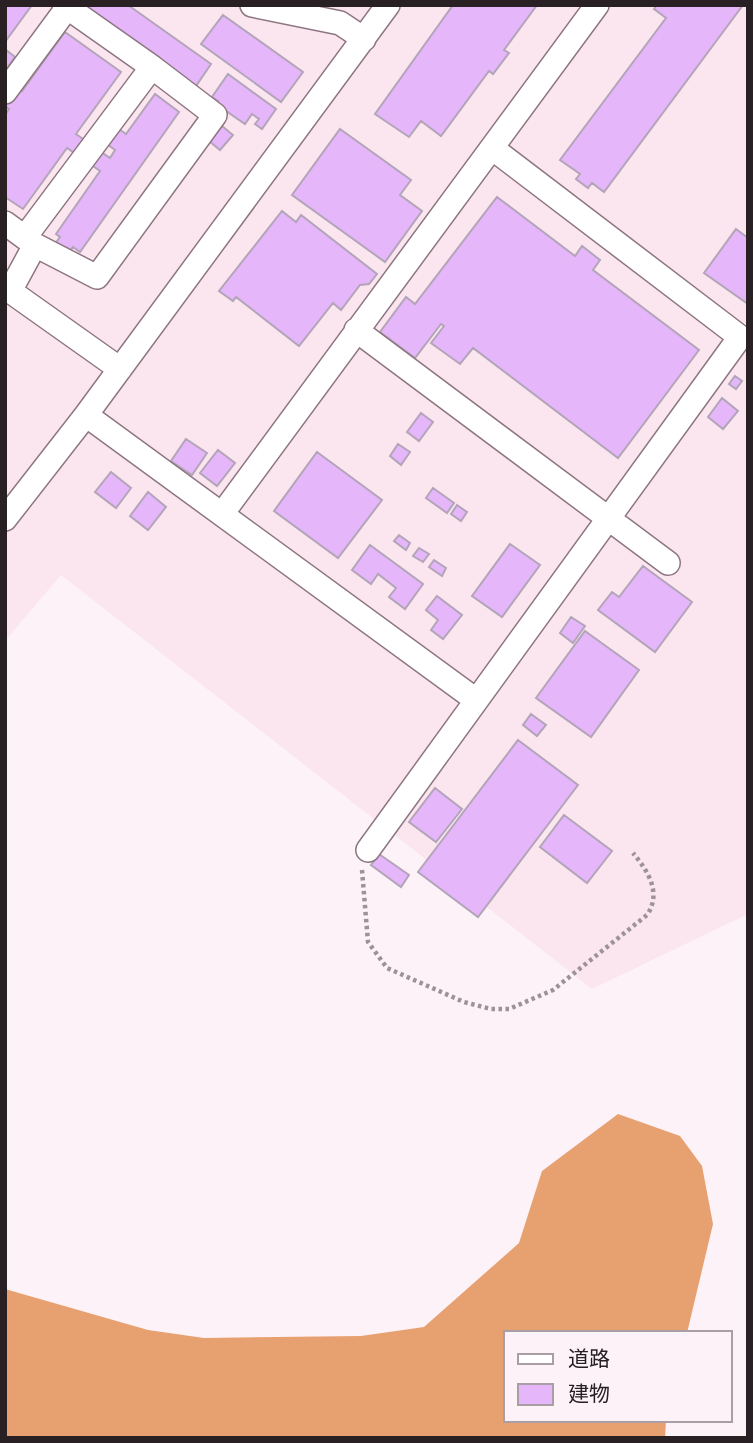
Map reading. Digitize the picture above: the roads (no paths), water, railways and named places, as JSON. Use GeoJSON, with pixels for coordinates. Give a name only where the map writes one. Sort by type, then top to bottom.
{"type":"FeatureCollection","features":[{"type":"Feature","properties":{"kind":"street"},"geometry":{"type":"LineString","coordinates":[[252,5],[340,23],[364,39]]}},
{"type":"Feature","properties":{"kind":"street"},"geometry":{"type":"LineString","coordinates":[[5,519],[86,415],[388,5]]}},
{"type":"Feature","properties":{"kind":"street"},"geometry":{"type":"LineString","coordinates":[[222,514],[597,5]]}},
{"type":"Feature","properties":{"kind":"street"},"geometry":{"type":"LineString","coordinates":[[5,92],[65,6],[215,115],[97,277],[30,241],[5,223]]}},
{"type":"Feature","properties":{"kind":"street"},"geometry":{"type":"LineString","coordinates":[[120,369],[10,291],[30,241],[152,67]]}},
{"type":"Feature","properties":{"kind":"street"},"geometry":{"type":"LineString","coordinates":[[368,850],[740,337],[492,148]]}},
{"type":"Feature","properties":{"kind":"street"},"geometry":{"type":"LineString","coordinates":[[356,330],[668,563]]}},
{"type":"Feature","properties":{"kind":"street"},"geometry":{"type":"LineString","coordinates":[[86,415],[476,700]]}}]}
